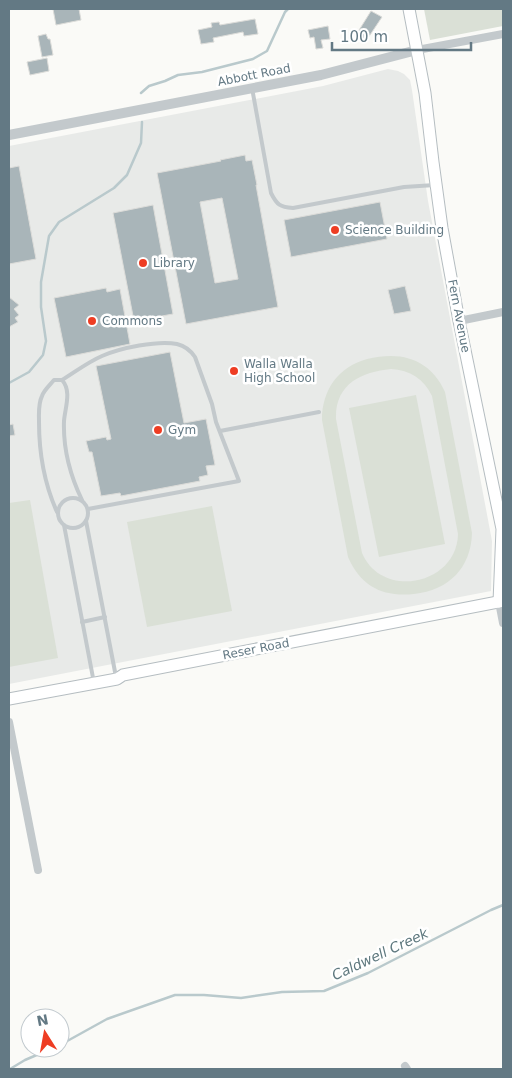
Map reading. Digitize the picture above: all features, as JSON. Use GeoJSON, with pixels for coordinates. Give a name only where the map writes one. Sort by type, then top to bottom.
{"type":"FeatureCollection","features":[{"type":"Feature","properties":{"kind":"main road","name":"Fern Avenue"},"geometry":{"type":"LineString","coordinates":[[409,9],[425,93],[442,228],[502,529],[501,602]]}},
{"type":"Feature","properties":{"kind":"main road","name":"Reser Road"},"geometry":{"type":"LineString","coordinates":[[9,699],[501,602]]}},
{"type":"Feature","properties":{"kind":"street","name":"Abbott Road"},"geometry":{"type":"LineString","coordinates":[[9,135],[321,76],[417,50],[503,34]]}},
{"type":"Feature","properties":{"kind":"street"},"geometry":{"type":"LineString","coordinates":[[459,320],[503,312]]}},
{"type":"Feature","properties":{"kind":"street","name":"Fern Avenue"},"geometry":{"type":"LineString","coordinates":[[501,602],[503,623]]}},
{"type":"Feature","properties":{"kind":"street"},"geometry":{"type":"LineString","coordinates":[[9,722],[38,870]]}},
{"type":"Feature","properties":{"kind":"lane"},"geometry":{"type":"LineString","coordinates":[[252,88],[271,193],[275,202],[283,207],[293,208],[404,187],[436,185]]}},
{"type":"Feature","properties":{"kind":"lane"},"geometry":{"type":"LineString","coordinates":[[86,521],[83,525],[75,528],[64,525],[60,521],[48,490],[42,467],[39,436],[39,405],[43,394],[54,380],[62,380],[91,361],[112,352],[158,343],[184,346],[195,357],[212,404],[216,422],[239,481],[88,509]]}},
{"type":"Feature","properties":{"kind":"lane"},"geometry":{"type":"LineString","coordinates":[[62,380],[66,384],[67,390],[64,421],[65,446],[71,474],[88,509],[86,521],[117,679]]}},
{"type":"Feature","properties":{"kind":"lane"},"geometry":{"type":"LineString","coordinates":[[220,431],[320,412]]}},
{"type":"Feature","properties":{"kind":"lane"},"geometry":{"type":"LineString","coordinates":[[57,512],[60,504],[67,498],[82,500]]}},
{"type":"Feature","properties":{"kind":"lane"},"geometry":{"type":"LineString","coordinates":[[64,525],[94,683]]}},
{"type":"Feature","properties":{"kind":"lane"},"geometry":{"type":"LineString","coordinates":[[82,622],[105,617]]}},
{"type":"Feature","properties":{"kind":"shaded area"},"geometry":{"type":"Polygon","coordinates":[[[424,9],[503,9],[503,26],[430,40],[424,9]]]}},
{"type":"Feature","properties":{"kind":"shaded area","name":"Walla Walla High School"},"geometry":{"type":"Polygon","coordinates":[[[388,69],[404,74],[410,80],[412,90],[428,201],[492,541],[491,591],[9,684],[9,146],[323,86],[388,69]]]}},
{"type":"Feature","properties":{"kind":"shaded area"},"geometry":{"type":"Polygon","coordinates":[[[388,356],[409,358],[424,365],[436,377],[445,392],[472,533],[471,546],[467,557],[456,575],[438,588],[426,592],[403,595],[383,592],[366,583],[359,576],[348,557],[322,420],[325,399],[334,381],[340,374],[357,363],[370,358],[388,356]],[[391,369],[370,373],[352,382],[340,397],[336,419],[362,553],[372,568],[385,577],[401,581],[417,580],[432,575],[445,565],[454,551],[458,534],[432,396],[421,380],[391,369]]]}},
{"type":"Feature","properties":{"kind":"shaded area"},"geometry":{"type":"Polygon","coordinates":[[[416,395],[445,544],[379,557],[349,408],[416,395]]]}},
{"type":"Feature","properties":{"kind":"shaded area"},"geometry":{"type":"Polygon","coordinates":[[[30,500],[58,658],[9,667],[9,503],[30,500]]]}},
{"type":"Feature","properties":{"kind":"shaded area"},"geometry":{"type":"Polygon","coordinates":[[[212,506],[232,611],[147,627],[127,522],[212,506]]]}},
{"type":"Feature","properties":{"kind":"building"},"geometry":{"type":"Polygon","coordinates":[[[53,9],[79,9],[81,20],[56,25],[53,9]]]}},
{"type":"Feature","properties":{"kind":"building"},"geometry":{"type":"Polygon","coordinates":[[[371,11],[382,17],[366,41],[356,35],[371,11]]]}},
{"type":"Feature","properties":{"kind":"building"},"geometry":{"type":"Polygon","coordinates":[[[255,19],[258,34],[244,36],[243,32],[213,38],[214,42],[201,44],[198,30],[212,27],[211,23],[219,22],[220,25],[255,19]]]}},
{"type":"Feature","properties":{"kind":"building"},"geometry":{"type":"Polygon","coordinates":[[[328,26],[330,39],[321,40],[323,48],[316,49],[314,37],[310,38],[308,30],[328,26]]]}},
{"type":"Feature","properties":{"kind":"building"},"geometry":{"type":"Polygon","coordinates":[[[46,34],[48,39],[50,39],[53,55],[42,57],[38,36],[46,34]]]}},
{"type":"Feature","properties":{"kind":"building"},"geometry":{"type":"Polygon","coordinates":[[[47,58],[49,71],[30,75],[27,62],[47,58]]]}},
{"type":"Feature","properties":{"kind":"building"},"geometry":{"type":"Polygon","coordinates":[[[245,155],[246,161],[252,160],[278,307],[186,324],[157,173],[245,155]],[[222,198],[200,202],[215,283],[238,279],[222,198]]]}},
{"type":"Feature","properties":{"kind":"building"},"geometry":{"type":"Polygon","coordinates":[[[19,166],[36,259],[9,264],[9,168],[19,166]]]}},
{"type":"Feature","properties":{"kind":"building","name":"Science Building"},"geometry":{"type":"Polygon","coordinates":[[[380,202],[387,239],[291,257],[284,220],[380,202]]]}},
{"type":"Feature","properties":{"kind":"building","name":"Library"},"geometry":{"type":"Polygon","coordinates":[[[153,205],[173,314],[134,321],[113,213],[153,205]]]}},
{"type":"Feature","properties":{"kind":"building"},"geometry":{"type":"Polygon","coordinates":[[[405,286],[411,311],[394,314],[388,290],[405,286]]]}},
{"type":"Feature","properties":{"kind":"building","name":"Commons"},"geometry":{"type":"Polygon","coordinates":[[[106,288],[107,292],[120,289],[130,344],[66,357],[54,298],[106,288]]]}},
{"type":"Feature","properties":{"kind":"building"},"geometry":{"type":"Polygon","coordinates":[[[9,297],[19,305],[14,309],[19,315],[15,318],[18,322],[9,327],[9,297]]]}},
{"type":"Feature","properties":{"kind":"building","name":"Gym"},"geometry":{"type":"Polygon","coordinates":[[[170,352],[184,423],[206,419],[215,465],[206,466],[208,475],[199,477],[200,481],[121,496],[120,493],[101,496],[92,452],[89,452],[86,441],[106,437],[107,440],[111,439],[96,366],[170,352]]]}},
{"type":"Feature","properties":{"kind":"building"},"geometry":{"type":"Polygon","coordinates":[[[13,424],[15,435],[9,436],[9,425],[13,424]]]}},
{"type":"Feature","properties":{"kind":"waterway"},"geometry":{"type":"LineString","coordinates":[[141,93],[149,86],[178,75],[202,72],[253,59],[267,51],[288,9]]}},
{"type":"Feature","properties":{"kind":"waterway"},"geometry":{"type":"LineString","coordinates":[[9,383],[29,372],[43,355],[46,341],[41,307],[41,282],[49,236],[59,222],[114,188],[127,175],[141,143],[142,122]]}},
{"type":"Feature","properties":{"kind":"waterway","name":"Caldwell Creek"},"geometry":{"type":"LineString","coordinates":[[70,1039],[107,1019],[175,995],[241,998],[282,992],[324,991],[368,973],[503,905]]}},
{"type":"Feature","properties":{"kind":"waterway","name":"Caldwell Creek"},"geometry":{"type":"LineString","coordinates":[[10,1069],[30,1058]]}},
{"type":"Feature","properties":{"kind":"place","name":"Science Building"},"geometry":{"type":"Point","coordinates":[335,230]}},
{"type":"Feature","properties":{"kind":"place","name":"Library"},"geometry":{"type":"Point","coordinates":[143,263]}},
{"type":"Feature","properties":{"kind":"place","name":"Commons"},"geometry":{"type":"Point","coordinates":[92,321]}},
{"type":"Feature","properties":{"kind":"place","name":"Walla Walla High School"},"geometry":{"type":"Point","coordinates":[234,371]}},
{"type":"Feature","properties":{"kind":"place","name":"Gym"},"geometry":{"type":"Point","coordinates":[158,430]}}]}
